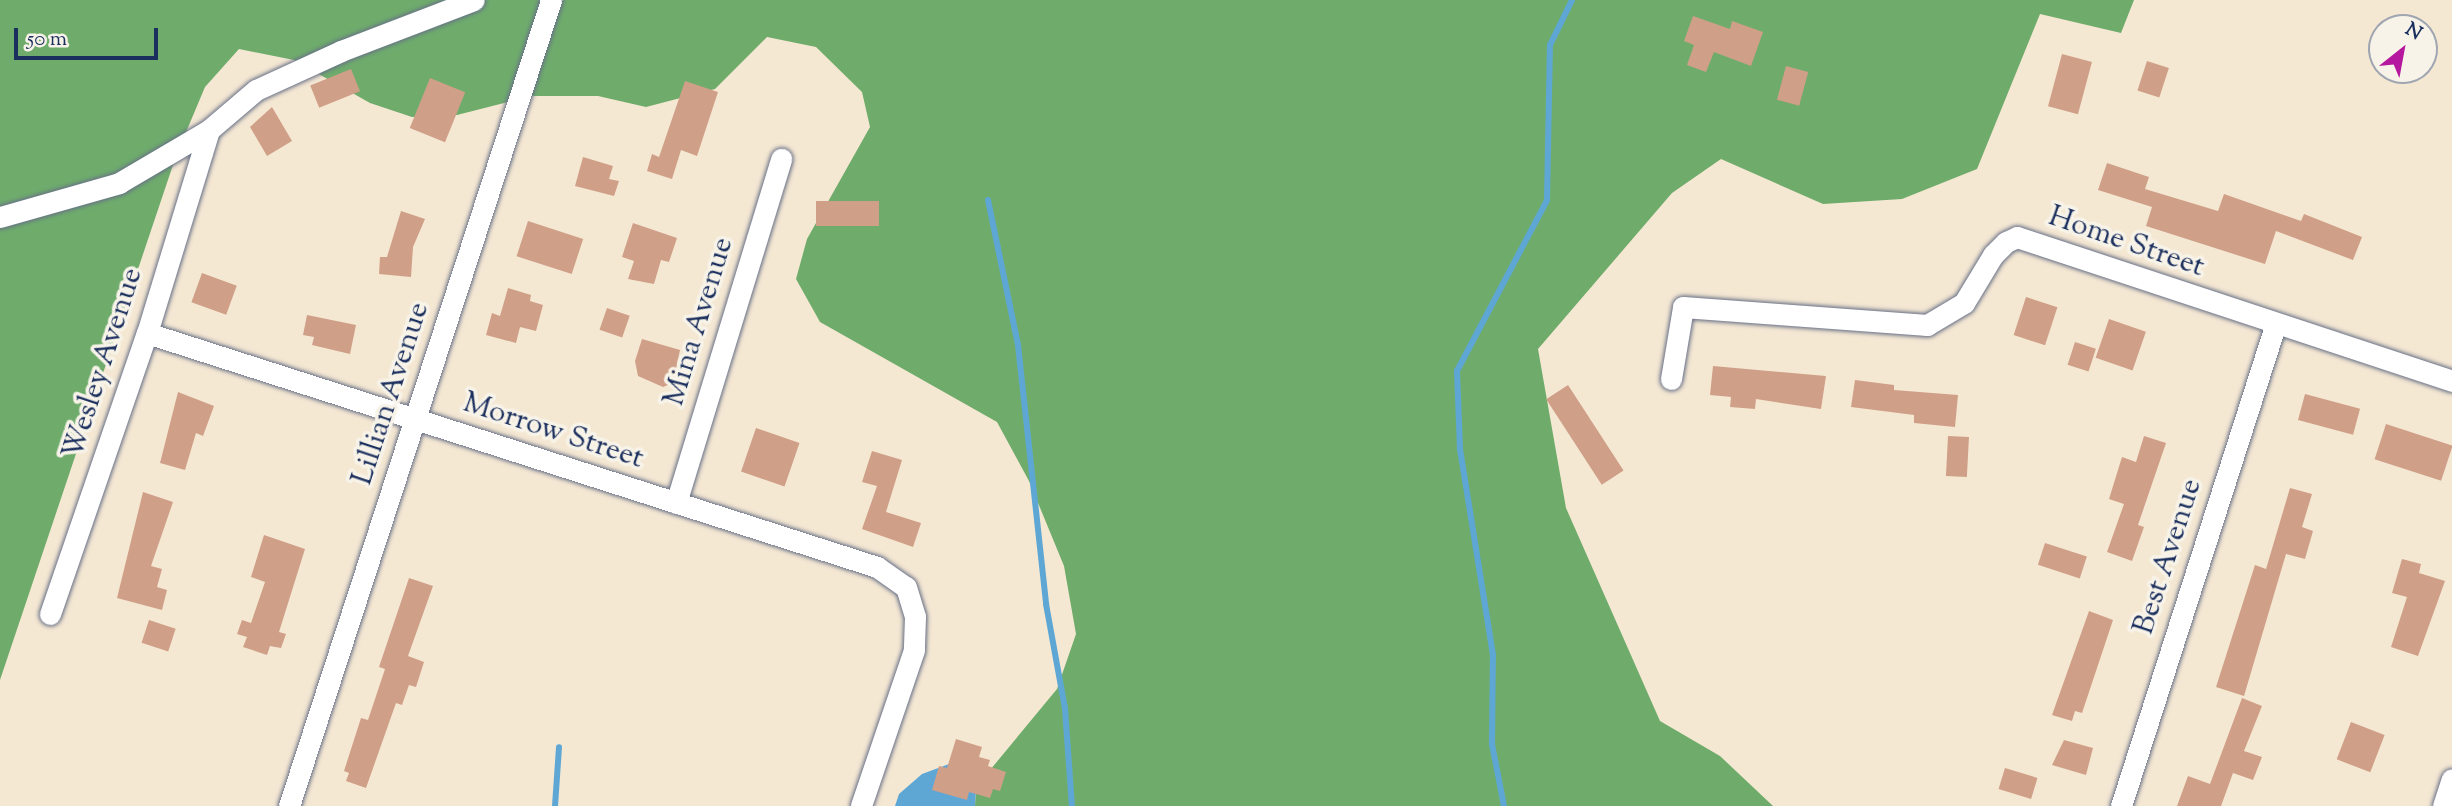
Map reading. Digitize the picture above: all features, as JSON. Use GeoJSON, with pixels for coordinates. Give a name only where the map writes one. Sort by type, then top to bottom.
{"type":"FeatureCollection","features":[{"type":"Feature","properties":{"kind":"street"},"geometry":{"type":"LineString","coordinates":[[0,217],[118,183],[209,130],[256,90],[341,51],[474,0]]}},
{"type":"Feature","properties":{"kind":"street","name":"Lillian Avenue"},"geometry":{"type":"LineString","coordinates":[[289,806],[551,0]]}},
{"type":"Feature","properties":{"kind":"street","name":"Wesley Avenue"},"geometry":{"type":"LineString","coordinates":[[50,614],[147,333],[209,130]]}},
{"type":"Feature","properties":{"kind":"street","name":"Mina Avenue"},"geometry":{"type":"LineString","coordinates":[[676,503],[781,159]]}},
{"type":"Feature","properties":{"kind":"street","name":"Home Street"},"geometry":{"type":"LineString","coordinates":[[1671,379],[1683,307],[1927,325],[1964,303],[1993,255],[2006,242],[2018,237],[2275,326],[2452,381]]}},
{"type":"Feature","properties":{"kind":"street","name":"Best Avenue"},"geometry":{"type":"LineString","coordinates":[[2120,806],[2275,326]]}},
{"type":"Feature","properties":{"kind":"street","name":"Morrow Street"},"geometry":{"type":"LineString","coordinates":[[147,333],[877,568],[906,586],[915,617],[914,650],[861,806]]}},
{"type":"Feature","properties":{"kind":"street"},"geometry":{"type":"LineString","coordinates":[[2443,806],[2452,779]]}},
{"type":"Feature","properties":{"kind":"green space"},"geometry":{"type":"Polygon","coordinates":[[[0,0],[2134,0],[2121,33],[2040,14],[1977,169],[1902,199],[1823,204],[1721,159],[1672,193],[1538,349],[1566,508],[1660,721],[1720,756],[1773,806],[975,806],[976,787],[1057,689],[1076,634],[1064,566],[1029,481],[997,422],[820,322],[796,279],[807,239],[870,127],[862,92],[816,47],[767,37],[715,89],[646,107],[598,96],[531,96],[457,115],[412,117],[370,103],[294,60],[239,49],[205,87],[176,156],[0,680],[0,0]]]}},
{"type":"Feature","properties":{"kind":"water"},"geometry":{"type":"Polygon","coordinates":[[[960,760],[976,787],[975,806],[895,806],[899,794],[922,774],[960,760]]]}},
{"type":"Feature","properties":{"kind":"building"},"geometry":{"type":"Polygon","coordinates":[[[1693,16],[1730,29],[1732,21],[1763,32],[1751,66],[1714,52],[1706,72],[1687,65],[1694,45],[1684,41],[1693,16]]]}},
{"type":"Feature","properties":{"kind":"building"},"geometry":{"type":"Polygon","coordinates":[[[2062,54],[2092,62],[2078,114],[2048,106],[2062,54]]]}},
{"type":"Feature","properties":{"kind":"building"},"geometry":{"type":"Polygon","coordinates":[[[2147,61],[2169,68],[2159,98],[2137,90],[2147,61]]]}},
{"type":"Feature","properties":{"kind":"building"},"geometry":{"type":"Polygon","coordinates":[[[1786,66],[1808,72],[1799,106],[1777,100],[1786,66]]]}},
{"type":"Feature","properties":{"kind":"building"},"geometry":{"type":"Polygon","coordinates":[[[351,69],[360,91],[319,108],[310,85],[351,69]]]}},
{"type":"Feature","properties":{"kind":"building"},"geometry":{"type":"Polygon","coordinates":[[[430,78],[465,92],[445,142],[410,128],[430,78]]]}},
{"type":"Feature","properties":{"kind":"building"},"geometry":{"type":"Polygon","coordinates":[[[685,81],[718,92],[697,156],[681,150],[672,179],[647,171],[652,154],[659,157],[685,81]]]}},
{"type":"Feature","properties":{"kind":"building"},"geometry":{"type":"Polygon","coordinates":[[[272,107],[292,141],[267,156],[250,127],[272,107]]]}},
{"type":"Feature","properties":{"kind":"building"},"geometry":{"type":"Polygon","coordinates":[[[583,157],[613,166],[609,179],[619,181],[614,196],[575,186],[583,157]]]}},
{"type":"Feature","properties":{"kind":"building"},"geometry":{"type":"Polygon","coordinates":[[[2107,163],[2149,177],[2145,189],[2218,211],[2224,194],[2301,221],[2304,214],[2362,237],[2353,260],[2276,231],[2265,264],[2146,226],[2152,207],[2098,190],[2107,163]]]}},
{"type":"Feature","properties":{"kind":"building"},"geometry":{"type":"Polygon","coordinates":[[[816,201],[879,201],[879,226],[816,226],[816,201]]]}},
{"type":"Feature","properties":{"kind":"building"},"geometry":{"type":"Polygon","coordinates":[[[401,211],[425,219],[413,247],[411,277],[379,274],[380,257],[387,257],[401,211]]]}},
{"type":"Feature","properties":{"kind":"building"},"geometry":{"type":"Polygon","coordinates":[[[528,221],[583,239],[572,274],[517,256],[528,221]]]}},
{"type":"Feature","properties":{"kind":"building"},"geometry":{"type":"Polygon","coordinates":[[[633,223],[677,238],[669,262],[661,260],[654,284],[628,279],[634,261],[622,257],[633,223]]]}},
{"type":"Feature","properties":{"kind":"building"},"geometry":{"type":"Polygon","coordinates":[[[202,273],[237,286],[226,315],[191,302],[202,273]]]}},
{"type":"Feature","properties":{"kind":"building"},"geometry":{"type":"Polygon","coordinates":[[[508,288],[531,295],[530,301],[543,305],[536,331],[520,327],[516,343],[486,335],[492,313],[500,316],[508,288]]]}},
{"type":"Feature","properties":{"kind":"building"},"geometry":{"type":"Polygon","coordinates":[[[2026,297],[2057,307],[2045,345],[2014,335],[2026,297]]]}},
{"type":"Feature","properties":{"kind":"building"},"geometry":{"type":"Polygon","coordinates":[[[607,308],[630,316],[622,338],[600,330],[607,308]]]}},
{"type":"Feature","properties":{"kind":"building"},"geometry":{"type":"Polygon","coordinates":[[[307,315],[356,325],[350,354],[312,345],[314,337],[303,335],[307,315]]]}},
{"type":"Feature","properties":{"kind":"building"},"geometry":{"type":"Polygon","coordinates":[[[2109,319],[2146,332],[2133,370],[2096,358],[2109,319]]]}},
{"type":"Feature","properties":{"kind":"building"},"geometry":{"type":"Polygon","coordinates":[[[642,339],[680,350],[673,383],[663,387],[638,376],[635,361],[642,339]]]}},
{"type":"Feature","properties":{"kind":"building"},"geometry":{"type":"Polygon","coordinates":[[[2075,342],[2096,349],[2089,372],[2068,365],[2075,342]]]}},
{"type":"Feature","properties":{"kind":"building"},"geometry":{"type":"Polygon","coordinates":[[[1713,366],[1826,376],[1821,409],[1756,399],[1755,409],[1730,407],[1731,397],[1710,395],[1713,366]]]}},
{"type":"Feature","properties":{"kind":"building"},"geometry":{"type":"Polygon","coordinates":[[[1855,380],[1894,385],[1894,390],[1958,395],[1955,427],[1914,423],[1914,415],[1851,407],[1855,380]]]}},
{"type":"Feature","properties":{"kind":"building"},"geometry":{"type":"Polygon","coordinates":[[[1568,385],[1624,471],[1602,485],[1546,399],[1568,385]]]}},
{"type":"Feature","properties":{"kind":"building"},"geometry":{"type":"Polygon","coordinates":[[[178,392],[214,406],[203,436],[196,433],[185,470],[160,463],[178,392]]]}},
{"type":"Feature","properties":{"kind":"building"},"geometry":{"type":"Polygon","coordinates":[[[2305,394],[2360,409],[2353,435],[2298,420],[2305,394]]]}},
{"type":"Feature","properties":{"kind":"building"},"geometry":{"type":"Polygon","coordinates":[[[2386,424],[2452,445],[2441,481],[2375,459],[2386,424]]]}},
{"type":"Feature","properties":{"kind":"building"},"geometry":{"type":"Polygon","coordinates":[[[756,428],[799,443],[785,486],[741,471],[756,428]]]}},
{"type":"Feature","properties":{"kind":"building"},"geometry":{"type":"Polygon","coordinates":[[[1948,436],[1969,437],[1967,477],[1946,476],[1948,436]]]}},
{"type":"Feature","properties":{"kind":"building"},"geometry":{"type":"Polygon","coordinates":[[[2144,436],[2166,443],[2138,525],[2144,527],[2132,561],[2107,552],[2124,504],[2109,499],[2122,457],[2136,462],[2144,436]]]}},
{"type":"Feature","properties":{"kind":"building"},"geometry":{"type":"Polygon","coordinates":[[[872,451],[902,460],[886,512],[921,523],[913,547],[862,529],[877,486],[862,482],[872,451]]]}},
{"type":"Feature","properties":{"kind":"building"},"geometry":{"type":"Polygon","coordinates":[[[2290,488],[2312,494],[2302,527],[2313,531],[2305,559],[2286,554],[2244,696],[2216,687],[2255,565],[2266,569],[2290,488]]]}},
{"type":"Feature","properties":{"kind":"building"},"geometry":{"type":"Polygon","coordinates":[[[143,492],[173,502],[151,566],[162,569],[157,587],[167,590],[162,610],[117,598],[143,492]]]}},
{"type":"Feature","properties":{"kind":"building"},"geometry":{"type":"Polygon","coordinates":[[[264,535],[305,549],[279,632],[286,634],[281,648],[270,646],[267,655],[243,647],[247,637],[237,634],[242,620],[251,623],[265,582],[251,577],[264,535]]]}},
{"type":"Feature","properties":{"kind":"building"},"geometry":{"type":"Polygon","coordinates":[[[2045,543],[2087,557],[2080,578],[2038,565],[2045,543]]]}},
{"type":"Feature","properties":{"kind":"building"},"geometry":{"type":"Polygon","coordinates":[[[2402,559],[2421,564],[2419,573],[2445,581],[2418,656],[2391,647],[2407,597],[2392,593],[2402,559]]]}},
{"type":"Feature","properties":{"kind":"building"},"geometry":{"type":"Polygon","coordinates":[[[409,578],[433,586],[408,656],[424,662],[416,687],[409,685],[402,705],[396,703],[366,788],[346,781],[349,773],[344,771],[361,718],[368,720],[385,669],[379,667],[409,578]]]}},
{"type":"Feature","properties":{"kind":"building"},"geometry":{"type":"Polygon","coordinates":[[[2089,611],[2113,620],[2082,713],[2075,711],[2072,721],[2052,715],[2089,611]]]}},
{"type":"Feature","properties":{"kind":"building"},"geometry":{"type":"Polygon","coordinates":[[[149,620],[176,629],[168,651],[142,643],[149,620]]]}},
{"type":"Feature","properties":{"kind":"building"},"geometry":{"type":"Polygon","coordinates":[[[2242,698],[2262,706],[2244,751],[2262,757],[2253,780],[2233,773],[2221,806],[2177,806],[2188,776],[2210,784],[2242,698]]]}},
{"type":"Feature","properties":{"kind":"building"},"geometry":{"type":"Polygon","coordinates":[[[2351,722],[2385,735],[2370,772],[2337,759],[2351,722]]]}},
{"type":"Feature","properties":{"kind":"building"},"geometry":{"type":"Polygon","coordinates":[[[956,739],[982,747],[979,757],[990,760],[988,766],[1006,772],[1000,791],[993,789],[990,798],[969,792],[967,800],[932,790],[939,766],[947,768],[956,739]]]}},
{"type":"Feature","properties":{"kind":"building"},"geometry":{"type":"Polygon","coordinates":[[[2064,740],[2093,748],[2086,775],[2052,765],[2064,740]]]}},
{"type":"Feature","properties":{"kind":"building"},"geometry":{"type":"Polygon","coordinates":[[[2005,768],[2038,778],[2031,799],[1999,789],[2005,768]]]}},
{"type":"Feature","properties":{"kind":"waterway"},"geometry":{"type":"LineString","coordinates":[[1504,806],[1492,744],[1493,655],[1460,449],[1457,371],[1547,200],[1550,45],[1572,0]]}},
{"type":"Feature","properties":{"kind":"waterway"},"geometry":{"type":"LineString","coordinates":[[988,200],[1018,345],[1046,604],[1065,709],[1072,806]]}},
{"type":"Feature","properties":{"kind":"waterway"},"geometry":{"type":"LineString","coordinates":[[555,806],[559,747]]}}]}
